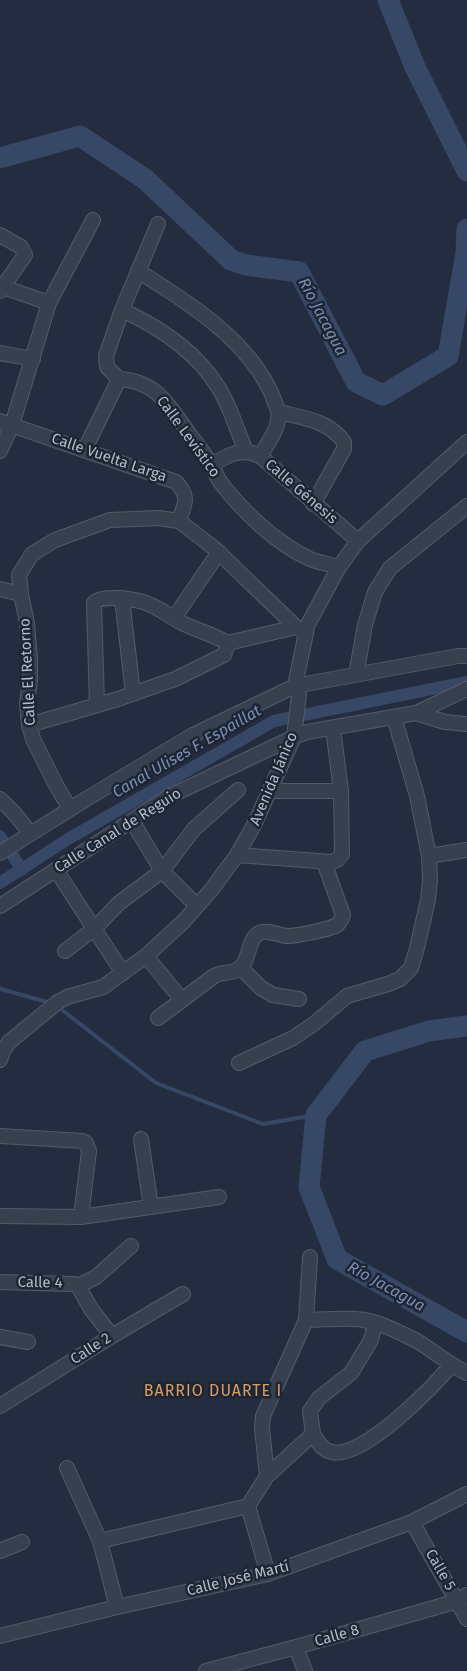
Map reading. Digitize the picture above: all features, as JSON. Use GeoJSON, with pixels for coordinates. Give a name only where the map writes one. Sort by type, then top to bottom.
{"type":"FeatureCollection","features":[{"type":"Feature","properties":{"kind":"street"},"geometry":{"type":"LineString","coordinates":[[0,451],[6,423],[33,359],[50,302],[93,220]]}},
{"type":"Feature","properties":{"kind":"street"},"geometry":{"type":"LineString","coordinates":[[85,450],[119,379],[110,370],[105,360],[122,310],[158,224]]}},
{"type":"Feature","properties":{"kind":"street"},"geometry":{"type":"LineString","coordinates":[[0,235],[21,247],[25,255],[2,289],[50,302]]}},
{"type":"Feature","properties":{"kind":"street"},"geometry":{"type":"LineString","coordinates":[[138,271],[174,293],[218,326],[251,358],[267,383],[278,412],[276,427],[260,456]]}},
{"type":"Feature","properties":{"kind":"street"},"geometry":{"type":"LineString","coordinates":[[122,310],[161,331],[188,351],[206,369],[219,388],[246,451],[222,458],[212,464]]}},
{"type":"Feature","properties":{"kind":"street"},"geometry":{"type":"LineString","coordinates":[[0,353],[33,359]]}},
{"type":"Feature","properties":{"kind":"street","name":"Calle Levístico"},"geometry":{"type":"LineString","coordinates":[[119,379],[144,385],[164,399],[212,464],[220,481],[236,501],[277,540],[311,559],[339,567]]}},
{"type":"Feature","properties":{"kind":"street"},"geometry":{"type":"LineString","coordinates":[[278,412],[314,420],[328,426],[344,442],[344,450],[313,504]]}},
{"type":"Feature","properties":{"kind":"street","name":"Calle Vuelta Larga"},"geometry":{"type":"LineString","coordinates":[[6,423],[176,482],[184,490],[186,501],[179,521]]}},
{"type":"Feature","properties":{"kind":"street","name":"Avenida Jánico"},"geometry":{"type":"LineString","coordinates":[[0,1060],[9,1042],[54,1006],[67,998],[104,987],[146,956],[184,921],[237,855],[254,826],[295,733],[301,630],[307,626],[339,567],[358,541],[467,442]]}},
{"type":"Feature","properties":{"kind":"street","name":"Calle Génesis"},"geometry":{"type":"LineString","coordinates":[[246,451],[260,456],[313,504],[358,541]]}},
{"type":"Feature","properties":{"kind":"street"},"geometry":{"type":"LineString","coordinates":[[356,675],[365,625],[375,592],[390,568],[467,506]]}},
{"type":"Feature","properties":{"kind":"street","name":"Calle El Retorno"},"geometry":{"type":"LineString","coordinates":[[70,809],[32,739],[27,703],[30,658],[27,623],[19,575],[32,554],[55,540],[110,520],[158,518],[179,521]]}},
{"type":"Feature","properties":{"kind":"street"},"geometry":{"type":"LineString","coordinates":[[179,521],[219,552],[301,630]]}},
{"type":"Feature","properties":{"kind":"street"},"geometry":{"type":"LineString","coordinates":[[174,618],[219,552]]}},
{"type":"Feature","properties":{"kind":"street"},"geometry":{"type":"LineString","coordinates":[[0,590],[21,594]]}},
{"type":"Feature","properties":{"kind":"street"},"geometry":{"type":"LineString","coordinates":[[97,706],[94,603],[101,598],[144,602],[186,625],[214,635],[228,643],[301,630]]}},
{"type":"Feature","properties":{"kind":"street"},"geometry":{"type":"LineString","coordinates":[[122,599],[133,693]]}},
{"type":"Feature","properties":{"kind":"street"},"geometry":{"type":"LineString","coordinates":[[29,725],[118,700],[175,679],[224,655],[228,643]]}},
{"type":"Feature","properties":{"kind":"street"},"geometry":{"type":"LineString","coordinates":[[0,853],[191,736],[297,691],[356,675],[458,656],[467,656]]}},
{"type":"Feature","properties":{"kind":"street","name":"Calle Canal de Reguio"},"geometry":{"type":"LineString","coordinates":[[0,906],[168,797],[295,733],[333,728],[416,712],[467,689]]}},
{"type":"Feature","properties":{"kind":"street"},"geometry":{"type":"LineString","coordinates":[[416,712],[445,722],[467,724]]}},
{"type":"Feature","properties":{"kind":"street"},"geometry":{"type":"LineString","coordinates":[[239,1063],[293,1038],[315,1023],[347,996],[400,979],[411,968],[418,948],[428,900],[430,880],[429,856],[417,796],[394,717]]}},
{"type":"Feature","properties":{"kind":"street"},"geometry":{"type":"LineString","coordinates":[[237,855],[331,862],[337,860],[342,854],[341,791],[333,728]]}},
{"type":"Feature","properties":{"kind":"street"},"geometry":{"type":"LineString","coordinates":[[65,951],[94,928],[119,903],[162,871],[194,829],[238,790]]}},
{"type":"Feature","properties":{"kind":"street"},"geometry":{"type":"LineString","coordinates":[[270,791],[341,791]]}},
{"type":"Feature","properties":{"kind":"street"},"geometry":{"type":"LineString","coordinates":[[0,799],[30,833]]}},
{"type":"Feature","properties":{"kind":"street"},"geometry":{"type":"LineString","coordinates":[[132,821],[162,871],[197,906]]}},
{"type":"Feature","properties":{"kind":"street"},"geometry":{"type":"LineString","coordinates":[[429,856],[467,850]]}},
{"type":"Feature","properties":{"kind":"street"},"geometry":{"type":"LineString","coordinates":[[158,1018],[220,973],[235,972],[241,968],[245,963],[253,938],[259,932],[267,931],[287,936],[338,924],[343,915],[324,862]]}},
{"type":"Feature","properties":{"kind":"street"},"geometry":{"type":"LineString","coordinates":[[56,870],[123,973]]}},
{"type":"Feature","properties":{"kind":"street"},"geometry":{"type":"LineString","coordinates":[[146,956],[182,1000]]}},
{"type":"Feature","properties":{"kind":"street"},"geometry":{"type":"LineString","coordinates":[[241,968],[262,988],[274,995],[299,999]]}},
{"type":"Feature","properties":{"kind":"street"},"geometry":{"type":"LineString","coordinates":[[0,1136],[82,1141],[86,1143],[89,1151],[81,1217]]}},
{"type":"Feature","properties":{"kind":"street"},"geometry":{"type":"LineString","coordinates":[[141,1138],[151,1207]]}},
{"type":"Feature","properties":{"kind":"street"},"geometry":{"type":"LineString","coordinates":[[0,1216],[81,1217],[219,1197]]}},
{"type":"Feature","properties":{"kind":"street"},"geometry":{"type":"LineString","coordinates":[[78,1286],[96,1277],[131,1246]]}},
{"type":"Feature","properties":{"kind":"street"},"geometry":{"type":"LineString","coordinates":[[267,1476],[262,1428],[263,1416],[306,1320],[310,1257]]}},
{"type":"Feature","properties":{"kind":"street","name":"Calle 4"},"geometry":{"type":"LineString","coordinates":[[0,1282],[69,1283],[78,1286],[91,1309],[112,1336]]}},
{"type":"Feature","properties":{"kind":"street","name":"Calle 2"},"geometry":{"type":"LineString","coordinates":[[0,1406],[183,1294]]}},
{"type":"Feature","properties":{"kind":"street"},"geometry":{"type":"LineString","coordinates":[[306,1320],[362,1320],[375,1323],[414,1340],[436,1353],[451,1365],[467,1373]]}},
{"type":"Feature","properties":{"kind":"street"},"geometry":{"type":"LineString","coordinates":[[375,1323],[371,1340],[351,1373],[319,1398],[310,1411],[313,1434],[321,1447],[333,1453],[349,1451],[370,1441],[426,1392],[451,1365]]}},
{"type":"Feature","properties":{"kind":"street"},"geometry":{"type":"LineString","coordinates":[[0,1337],[28,1342]]}},
{"type":"Feature","properties":{"kind":"street"},"geometry":{"type":"LineString","coordinates":[[100,1541],[248,1506],[267,1476],[313,1434]]}},
{"type":"Feature","properties":{"kind":"street"},"geometry":{"type":"LineString","coordinates":[[67,1468],[100,1541],[117,1606]]}},
{"type":"Feature","properties":{"kind":"street","name":"Calle José Martí"},"geometry":{"type":"LineString","coordinates":[[0,1636],[117,1606],[268,1574],[412,1522],[467,1494]]}},
{"type":"Feature","properties":{"kind":"street"},"geometry":{"type":"LineString","coordinates":[[248,1506],[268,1574]]}},
{"type":"Feature","properties":{"kind":"street","name":"Calle 5"},"geometry":{"type":"LineString","coordinates":[[412,1522],[462,1598],[467,1618]]}},
{"type":"Feature","properties":{"kind":"street"},"geometry":{"type":"LineString","coordinates":[[0,1550],[22,1542]]}},
{"type":"Feature","properties":{"kind":"street","name":"Calle 8"},"geometry":{"type":"LineString","coordinates":[[206,1671],[296,1648],[462,1598]]}},
{"type":"Feature","properties":{"kind":"street"},"geometry":{"type":"LineString","coordinates":[[296,1648],[305,1671]]}},
{"type":"Feature","properties":{"kind":"waterway","name":"Río Jacagua"},"geometry":{"type":"LineString","coordinates":[[388,0],[415,67],[467,171]]}},
{"type":"Feature","properties":{"kind":"waterway","name":"Río Jacagua"},"geometry":{"type":"LineString","coordinates":[[0,158],[80,136],[145,179],[231,260],[246,265],[299,272],[356,382],[383,395],[448,356],[466,253],[467,229]]}},
{"type":"Feature","properties":{"kind":"waterway","name":"Canal Ulises F. Espaillat"},"geometry":{"type":"LineString","coordinates":[[0,883],[68,839],[274,721],[467,682]]}},
{"type":"Feature","properties":{"kind":"waterway"},"geometry":{"type":"LineString","coordinates":[[0,836],[5,844]]}},
{"type":"Feature","properties":{"kind":"waterway"},"geometry":{"type":"LineString","coordinates":[[11,853],[22,870]]}},
{"type":"Feature","properties":{"kind":"waterway"},"geometry":{"type":"LineString","coordinates":[[0,989],[51,1003]]}},
{"type":"Feature","properties":{"kind":"waterway"},"geometry":{"type":"LineString","coordinates":[[57,1006],[156,1083],[263,1124],[316,1115]]}},
{"type":"Feature","properties":{"kind":"waterway","name":"Río Jacagua"},"geometry":{"type":"LineString","coordinates":[[467,1026],[429,1031],[365,1051],[316,1115],[309,1187],[337,1259],[467,1332]]}},
{"type":"Feature","properties":{"kind":"district","name":"BARRIO DUARTE I"},"geometry":{"type":"Point","coordinates":[213,1392]}}]}
